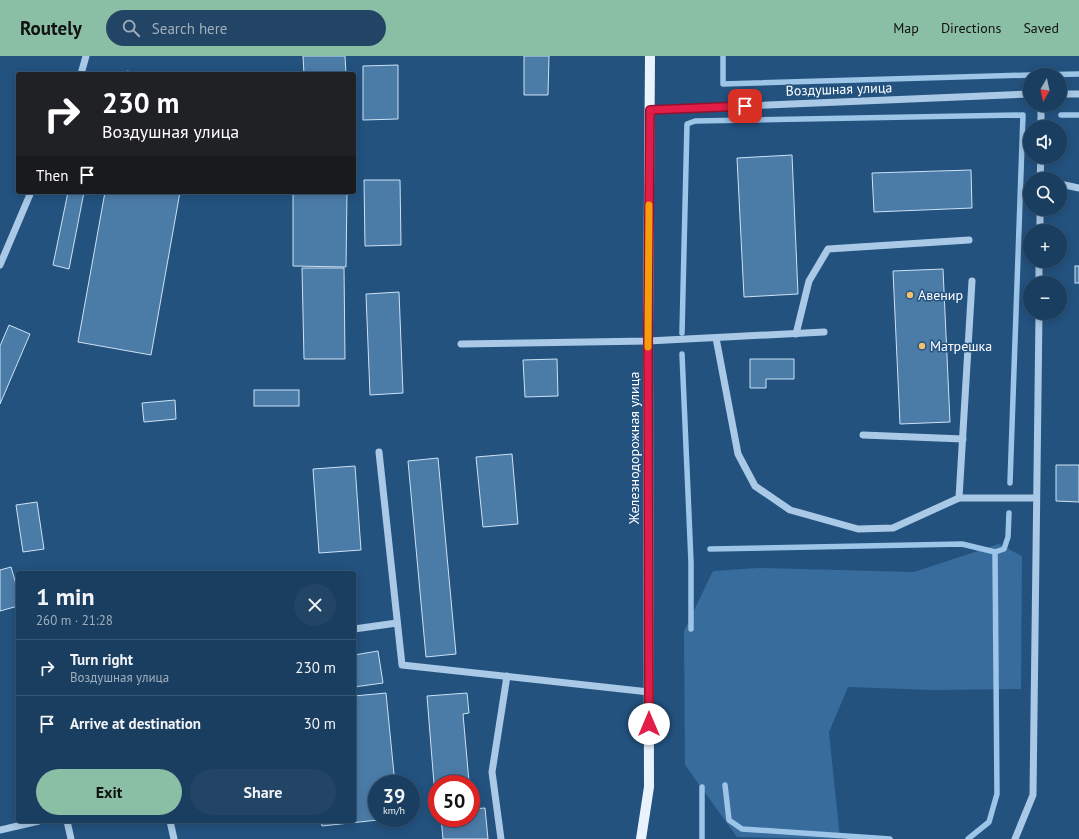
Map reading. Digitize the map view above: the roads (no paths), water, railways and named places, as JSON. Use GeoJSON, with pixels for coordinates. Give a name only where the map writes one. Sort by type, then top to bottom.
{"type":"FeatureCollection","features":[{"type":"Feature","properties":{"kind":"main road","name":"Железнодорожная улица"},"geometry":{"type":"LineString","coordinates":[[641,839],[649,787],[648,341],[650,56]]}},
{"type":"Feature","properties":{"kind":"street"},"geometry":{"type":"LineString","coordinates":[[82,72],[86,56]]}},
{"type":"Feature","properties":{"kind":"street","name":"Воздушная улица"},"geometry":{"type":"LineString","coordinates":[[650,110],[1023,94]]}},
{"type":"Feature","properties":{"kind":"street"},"geometry":{"type":"LineString","coordinates":[[1067,94],[1079,94]]}},
{"type":"Feature","properties":{"kind":"street"},"geometry":{"type":"LineString","coordinates":[[1067,185],[1079,188]]}},
{"type":"Feature","properties":{"kind":"street"},"geometry":{"type":"LineString","coordinates":[[0,265],[30,194]]}},
{"type":"Feature","properties":{"kind":"street"},"geometry":{"type":"LineString","coordinates":[[796,334],[809,281],[828,250],[969,240]]}},
{"type":"Feature","properties":{"kind":"street"},"geometry":{"type":"LineString","coordinates":[[959,498],[972,281]]}},
{"type":"Feature","properties":{"kind":"street"},"geometry":{"type":"LineString","coordinates":[[1015,839],[1032,795],[1039,320]]}},
{"type":"Feature","properties":{"kind":"street"},"geometry":{"type":"LineString","coordinates":[[461,344],[648,341],[824,332]]}},
{"type":"Feature","properties":{"kind":"street"},"geometry":{"type":"LineString","coordinates":[[716,338],[738,454],[756,486],[790,510],[858,529],[893,528],[959,498],[1036,498]]}},
{"type":"Feature","properties":{"kind":"street"},"geometry":{"type":"LineString","coordinates":[[863,435],[963,439]]}},
{"type":"Feature","properties":{"kind":"street"},"geometry":{"type":"LineString","coordinates":[[379,452],[402,664],[649,692]]}},
{"type":"Feature","properties":{"kind":"street"},"geometry":{"type":"LineString","coordinates":[[356,629],[397,623]]}},
{"type":"Feature","properties":{"kind":"street"},"geometry":{"type":"LineString","coordinates":[[501,839],[492,772],[507,676]]}},
{"type":"Feature","properties":{"kind":"street"},"geometry":{"type":"LineString","coordinates":[[0,830],[30,823]]}},
{"type":"Feature","properties":{"kind":"street"},"geometry":{"type":"LineString","coordinates":[[67,823],[71,839]]}},
{"type":"Feature","properties":{"kind":"street"},"geometry":{"type":"LineString","coordinates":[[170,823],[174,839]]}},
{"type":"Feature","properties":{"kind":"waterway"},"geometry":{"type":"LineString","coordinates":[[723,56],[723,84],[1023,75]]}},
{"type":"Feature","properties":{"kind":"waterway"},"geometry":{"type":"LineString","coordinates":[[1067,74],[1079,74]]}},
{"type":"Feature","properties":{"kind":"waterway"},"geometry":{"type":"LineString","coordinates":[[682,333],[687,124],[695,121],[1023,115],[1010,483]]}},
{"type":"Feature","properties":{"kind":"waterway"},"geometry":{"type":"LineString","coordinates":[[1061,115],[1079,115]]}},
{"type":"Feature","properties":{"kind":"waterway"},"geometry":{"type":"LineString","coordinates":[[682,354],[691,562],[691,629]]}},
{"type":"Feature","properties":{"kind":"waterway"},"geometry":{"type":"LineString","coordinates":[[710,549],[962,544],[995,552],[1004,549],[1008,537],[1009,513]]}},
{"type":"Feature","properties":{"kind":"waterway"},"geometry":{"type":"LineString","coordinates":[[968,839],[989,822],[997,794],[995,552]]}},
{"type":"Feature","properties":{"kind":"waterway"},"geometry":{"type":"LineString","coordinates":[[725,785],[729,820],[742,829],[890,839]]}},
{"type":"Feature","properties":{"kind":"waterway"},"geometry":{"type":"LineString","coordinates":[[702,787],[702,839]]}},
{"type":"Feature","properties":{"kind":"place","name":"Авенир"},"geometry":{"type":"Point","coordinates":[910,295]}},
{"type":"Feature","properties":{"kind":"place","name":"Матрешка"},"geometry":{"type":"Point","coordinates":[922,346]}}]}
